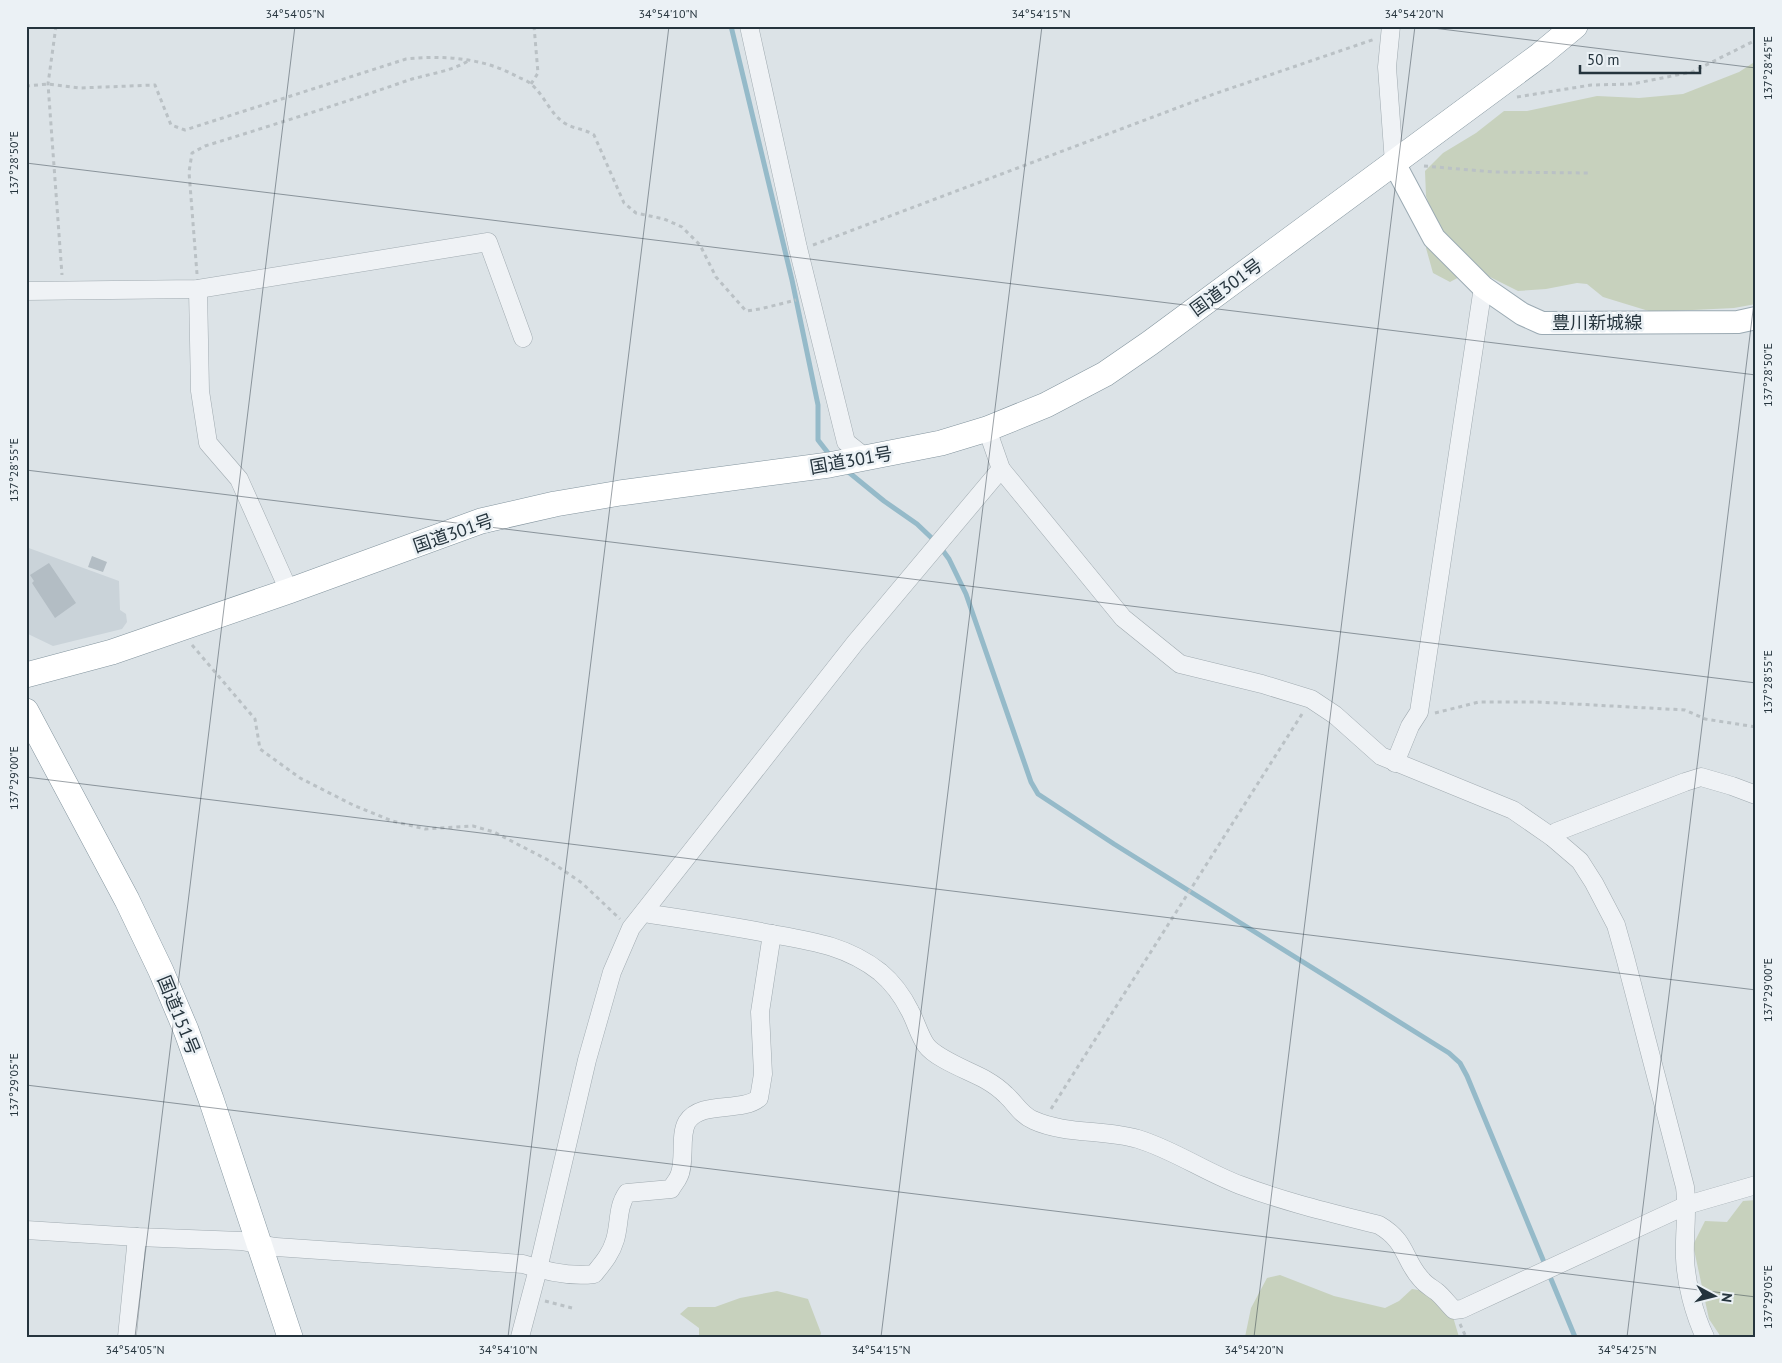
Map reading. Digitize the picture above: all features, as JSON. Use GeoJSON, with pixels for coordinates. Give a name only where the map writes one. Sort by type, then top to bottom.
{"type":"FeatureCollection","features":[{"type":"Feature","properties":{"kind":"highway","name":"国道301号"},"geometry":{"type":"LineString","coordinates":[[26,675],[112,652],[481,522],[555,504],[620,493],[849,462],[941,444],[987,429],[1046,404],[1105,374],[1150,343],[1540,55],[1575,26]]}},
{"type":"Feature","properties":{"kind":"highway","name":"国道151号"},"geometry":{"type":"LineString","coordinates":[[26,711],[127,900],[161,971],[186,1030],[290,1337]]}},
{"type":"Feature","properties":{"kind":"main road","name":"豊川新城線"},"geometry":{"type":"LineString","coordinates":[[1394,163],[1434,238],[1483,287],[1522,314],[1542,322],[1738,322],[1756,318]]}},
{"type":"Feature","properties":{"kind":"street"},"geometry":{"type":"LineString","coordinates":[[749,26],[798,248],[846,442],[849,462]]}},
{"type":"Feature","properties":{"kind":"street"},"geometry":{"type":"LineString","coordinates":[[1390,30],[1387,67],[1394,163]]}},
{"type":"Feature","properties":{"kind":"street"},"geometry":{"type":"LineString","coordinates":[[26,290],[198,289],[488,242],[523,338]]}},
{"type":"Feature","properties":{"kind":"street"},"geometry":{"type":"LineString","coordinates":[[1395,763],[1410,726],[1419,712],[1483,287]]}},
{"type":"Feature","properties":{"kind":"street"},"geometry":{"type":"LineString","coordinates":[[198,289],[200,391],[208,443],[239,479],[289,591]]}},
{"type":"Feature","properties":{"kind":"street"},"geometry":{"type":"LineString","coordinates":[[987,429],[1001,469],[1123,618],[1180,664],[1262,684],[1310,699],[1335,715],[1381,756],[1513,810],[1552,837],[1580,861],[1594,882],[1616,925],[1685,1187],[1687,1205],[1685,1259],[1692,1298],[1705,1337]]}},
{"type":"Feature","properties":{"kind":"street"},"geometry":{"type":"LineString","coordinates":[[520,1337],[538,1269],[587,1060],[612,972],[631,928],[855,643],[1001,469]]}},
{"type":"Feature","properties":{"kind":"street"},"geometry":{"type":"LineString","coordinates":[[1552,837],[1556,832],[1685,782],[1701,778],[1732,786],[1756,796]]}},
{"type":"Feature","properties":{"kind":"street"},"geometry":{"type":"LineString","coordinates":[[645,911],[650,914],[727,924],[838,948],[862,960],[892,984],[909,1008],[926,1045],[934,1053],[987,1081],[1005,1094],[1032,1120],[1063,1128],[1118,1134],[1138,1139],[1168,1150],[1204,1170],[1239,1185],[1279,1199],[1379,1225],[1398,1240],[1419,1277],[1454,1310],[1462,1309],[1687,1205],[1756,1186]]}},
{"type":"Feature","properties":{"kind":"street"},"geometry":{"type":"LineString","coordinates":[[26,1230],[137,1237],[241,1240],[259,1245],[523,1264],[538,1269],[584,1275],[594,1274],[608,1256],[616,1238],[622,1200],[627,1194],[670,1189],[680,1176],[686,1124],[693,1115],[711,1109],[752,1104],[759,1098],[763,1074],[760,1012],[772,934]]}},
{"type":"Feature","properties":{"kind":"street"},"geometry":{"type":"LineString","coordinates":[[127,1337],[137,1237]]}},
{"type":"Feature","properties":{"kind":"path"},"geometry":{"type":"LineString","coordinates":[[56,26],[48,84],[63,291]]}},
{"type":"Feature","properties":{"kind":"path"},"geometry":{"type":"LineString","coordinates":[[531,84],[538,73],[534,26]]}},
{"type":"Feature","properties":{"kind":"path"},"geometry":{"type":"LineString","coordinates":[[798,248],[819,243],[1214,94],[1390,30]]}},
{"type":"Feature","properties":{"kind":"path"},"geometry":{"type":"LineString","coordinates":[[1513,98],[1591,85],[1632,84],[1692,72],[1756,40]]}},
{"type":"Feature","properties":{"kind":"path"},"geometry":{"type":"LineString","coordinates":[[26,86],[48,84],[79,88],[155,85],[171,125],[185,130],[406,59],[432,57],[469,60],[496,67],[531,84],[560,121],[569,126],[585,129],[594,135],[624,202],[636,212],[664,219],[682,227],[700,244],[716,277],[746,311],[789,302]]}},
{"type":"Feature","properties":{"kind":"path"},"geometry":{"type":"LineString","coordinates":[[198,289],[196,238],[189,172],[192,154],[205,146],[307,115],[419,76],[459,66],[469,60]]}},
{"type":"Feature","properties":{"kind":"path"},"geometry":{"type":"LineString","coordinates":[[1394,163],[1494,172],[1588,173]]}},
{"type":"Feature","properties":{"kind":"path"},"geometry":{"type":"LineString","coordinates":[[179,629],[254,719],[260,750],[300,778],[354,805],[392,820],[425,829],[473,826],[494,832],[548,860],[582,883],[613,914],[631,928]]}},
{"type":"Feature","properties":{"kind":"path"},"geometry":{"type":"LineString","coordinates":[[1045,1124],[1050,1111],[1310,699]]}},
{"type":"Feature","properties":{"kind":"path"},"geometry":{"type":"LineString","coordinates":[[1419,712],[1432,713],[1479,702],[1538,702],[1685,710],[1705,719],[1756,727]]}},
{"type":"Feature","properties":{"kind":"path"},"geometry":{"type":"LineString","coordinates":[[530,1298],[572,1308]]}},
{"type":"Feature","properties":{"kind":"shaded area"},"geometry":{"type":"Polygon","coordinates":[[[26,547],[119,581],[120,610],[126,614],[127,622],[122,629],[53,646],[26,633],[26,547]]]}},
{"type":"Feature","properties":{"kind":"green space"},"geometry":{"type":"Polygon","coordinates":[[[1756,61],[1756,304],[1734,308],[1652,312],[1603,297],[1587,284],[1577,283],[1546,289],[1518,291],[1474,269],[1450,282],[1433,273],[1426,248],[1435,222],[1426,196],[1425,171],[1443,153],[1476,133],[1504,111],[1527,111],[1597,96],[1639,98],[1683,94],[1739,72],[1756,61]]]}},
{"type":"Feature","properties":{"kind":"green space"},"geometry":{"type":"Polygon","coordinates":[[[1756,1200],[1756,1337],[1721,1337],[1709,1319],[1693,1245],[1705,1221],[1727,1222],[1743,1201],[1756,1200]]]}},
{"type":"Feature","properties":{"kind":"green space"},"geometry":{"type":"Polygon","coordinates":[[[1280,1275],[1334,1296],[1385,1308],[1399,1301],[1412,1289],[1425,1291],[1453,1317],[1459,1337],[1245,1337],[1251,1308],[1267,1278],[1280,1275]]]}},
{"type":"Feature","properties":{"kind":"green space"},"geometry":{"type":"Polygon","coordinates":[[[777,1291],[808,1299],[821,1333],[820,1337],[699,1337],[699,1328],[680,1314],[688,1307],[715,1307],[740,1298],[777,1291]]]}},
{"type":"Feature","properties":{"kind":"building"},"geometry":{"type":"Polygon","coordinates":[[[92,556],[107,562],[103,572],[88,567],[92,556]]]}},
{"type":"Feature","properties":{"kind":"building"},"geometry":{"type":"Polygon","coordinates":[[[49,563],[76,603],[55,618],[32,583],[34,581],[30,575],[49,563]]]}},
{"type":"Feature","properties":{"kind":"waterway"},"geometry":{"type":"LineString","coordinates":[[731,26],[792,280],[818,405],[818,440],[832,458]]}},
{"type":"Feature","properties":{"kind":"waterway"},"geometry":{"type":"LineString","coordinates":[[846,470],[884,501],[917,524],[938,544],[949,559],[966,594],[1031,782],[1038,794],[1114,844],[1449,1053],[1460,1063],[1575,1337]]}}]}
